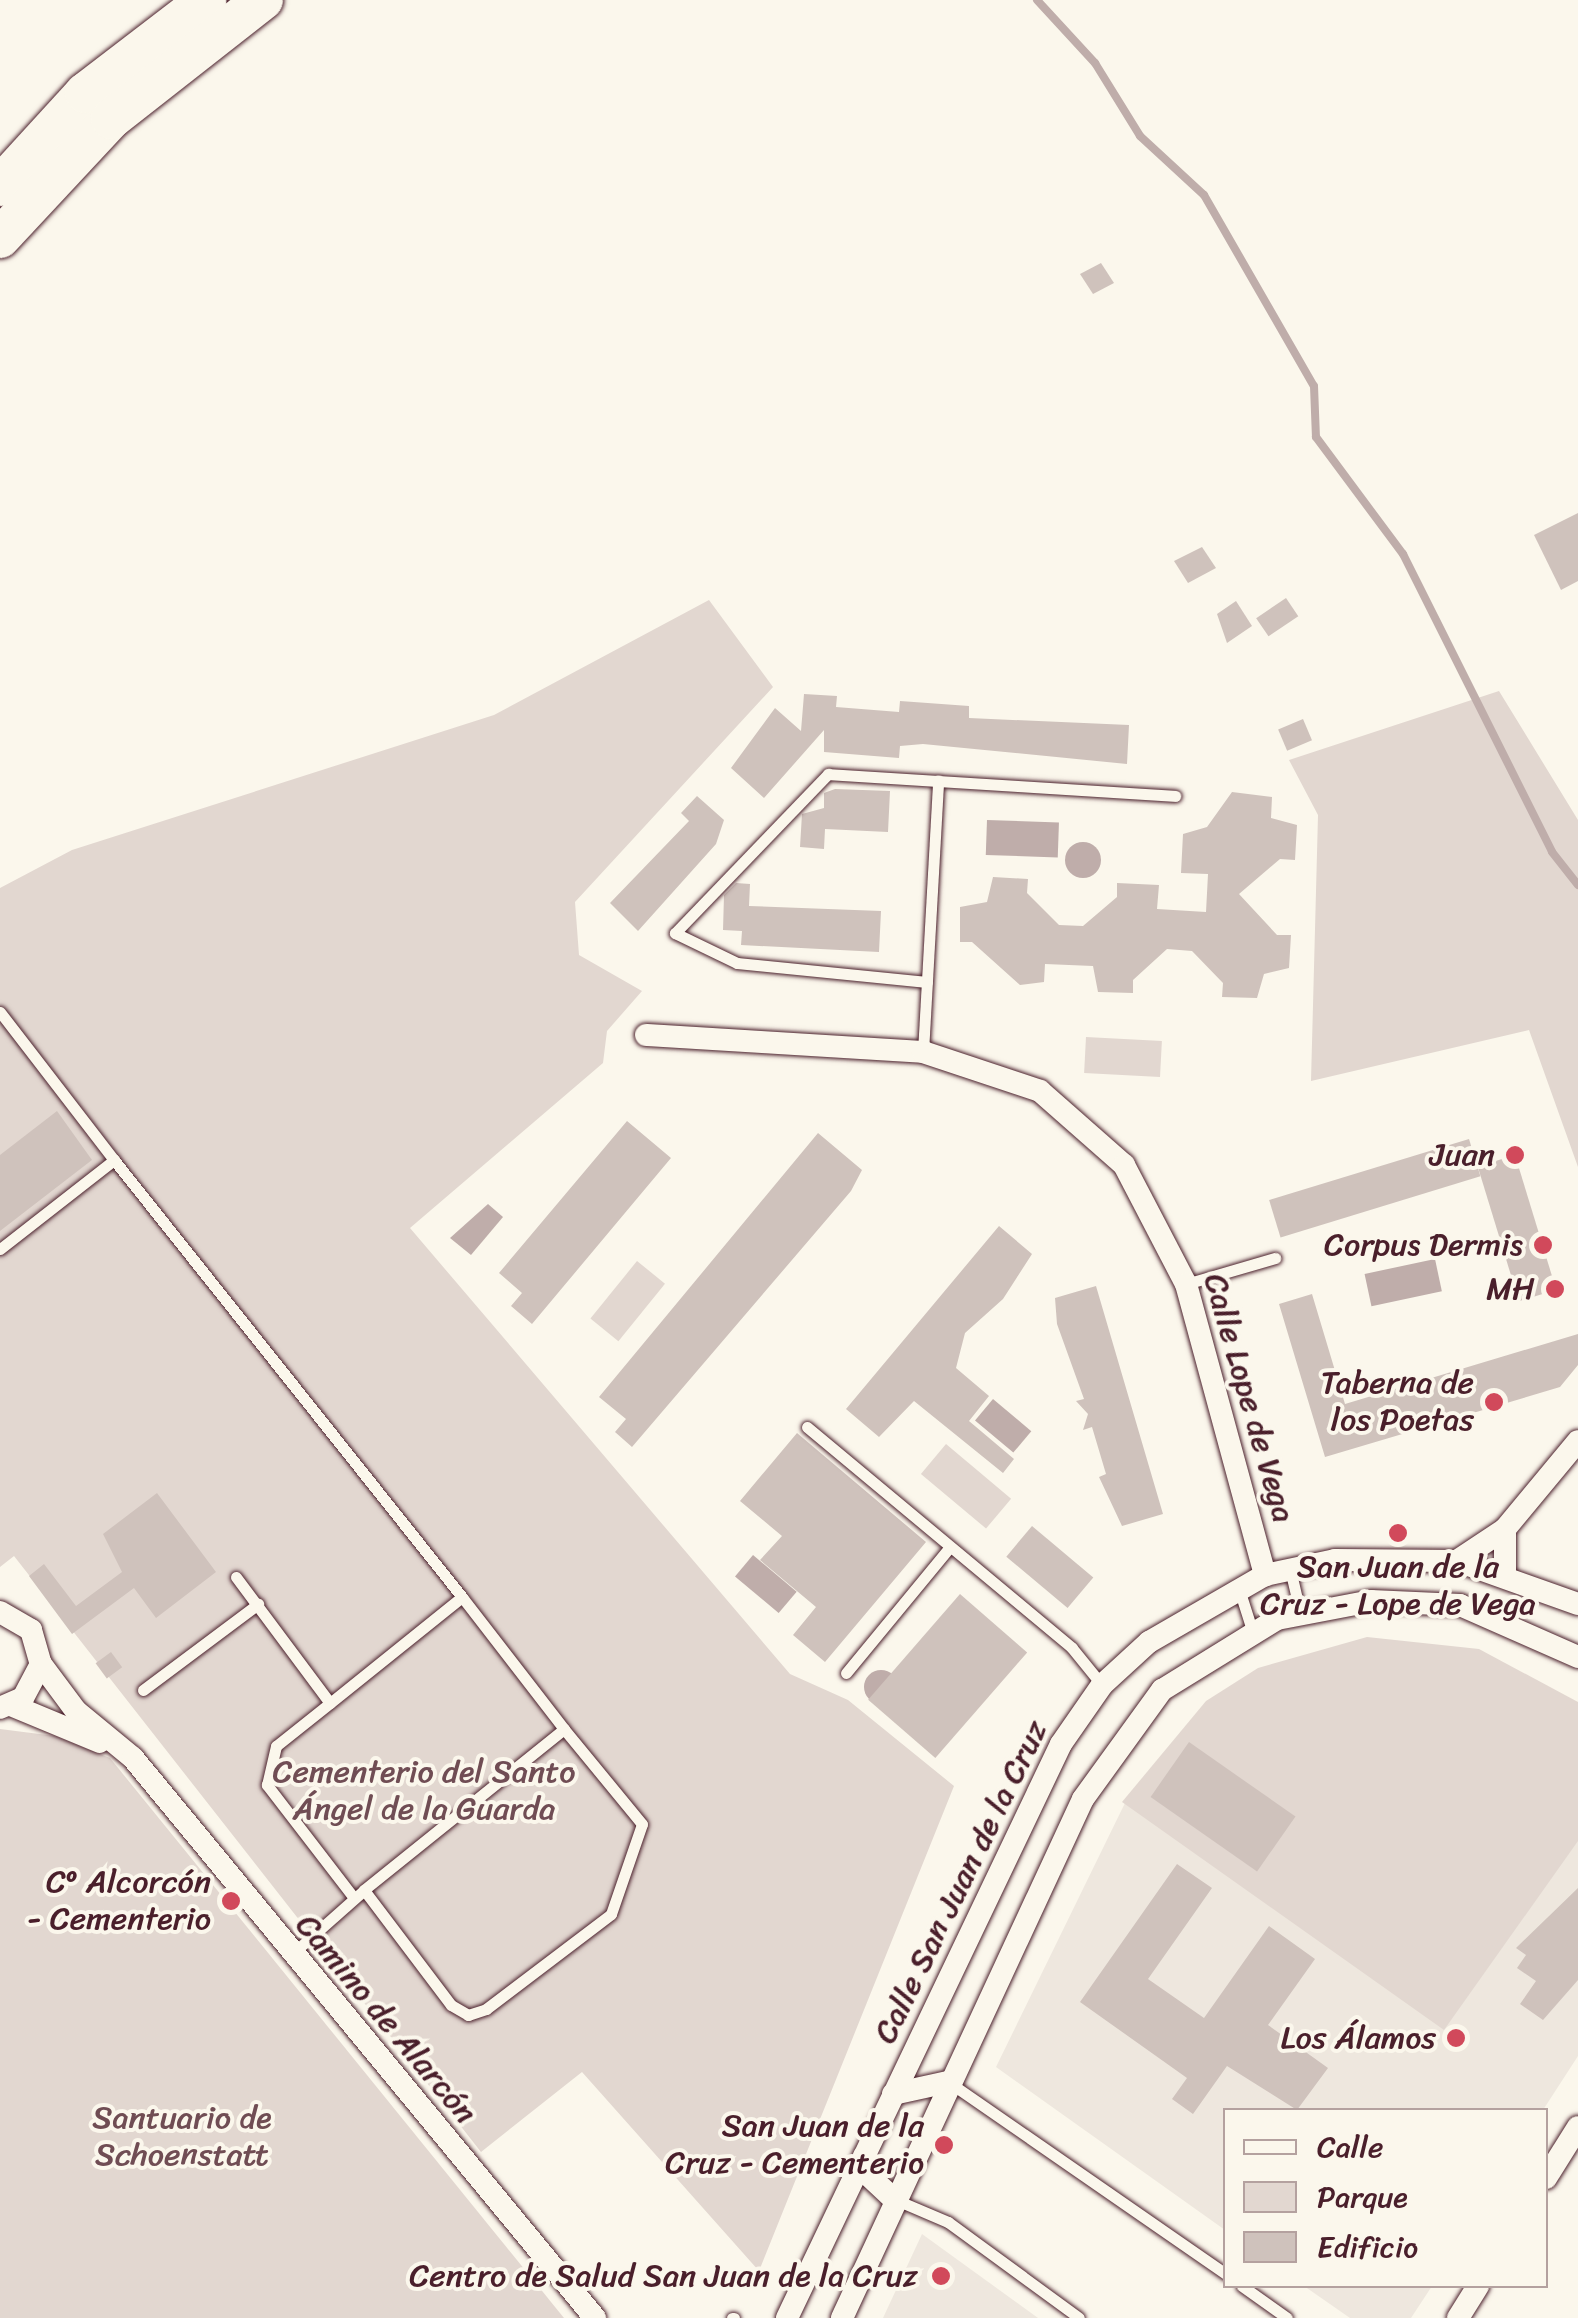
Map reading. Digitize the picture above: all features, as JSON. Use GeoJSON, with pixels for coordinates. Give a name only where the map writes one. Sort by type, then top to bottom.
{"type":"FeatureCollection","features":[{"type":"Feature","properties":{"kind":"highway"},"geometry":{"type":"LineString","coordinates":[[0,186],[84,93],[206,0]]}},
{"type":"Feature","properties":{"kind":"highway"},"geometry":{"type":"LineString","coordinates":[[0,238],[111,119],[262,0]]}},
{"type":"Feature","properties":{"kind":"street","name":"Calle Lope de Vega"},"geometry":{"type":"LineString","coordinates":[[646,1035],[923,1052],[1040,1091],[1124,1166],[1186,1284],[1265,1576]]}},
{"type":"Feature","properties":{"kind":"street"},"geometry":{"type":"LineString","coordinates":[[1457,1560],[1505,1530],[1578,1442]]}},
{"type":"Feature","properties":{"kind":"street"},"geometry":{"type":"LineString","coordinates":[[1505,1530],[1505,1572]]}},
{"type":"Feature","properties":{"kind":"street","name":"Calle San Juan de la Cruz"},"geometry":{"type":"LineString","coordinates":[[786,2318],[1061,1744],[1102,1685],[1149,1642],[1265,1576],[1290,1569],[1392,1556],[1457,1560],[1505,1572],[1578,1604]]}},
{"type":"Feature","properties":{"kind":"street"},"geometry":{"type":"LineString","coordinates":[[842,2318],[948,2082],[1118,1740],[1162,1690],[1252,1630],[1300,1612],[1398,1599],[1460,1605],[1578,1657]]}},
{"type":"Feature","properties":{"kind":"street","name":"Camino de Alarcón"},"geometry":{"type":"LineString","coordinates":[[0,1612],[32,1630],[42,1664],[76,1711],[132,1758],[289,1956],[595,2318]]}},
{"type":"Feature","properties":{"kind":"street"},"geometry":{"type":"LineString","coordinates":[[6,1706],[42,1664]]}},
{"type":"Feature","properties":{"kind":"street","name":"Camino de Alarcón"},"geometry":{"type":"LineString","coordinates":[[6,1706],[132,1758]]}},
{"type":"Feature","properties":{"kind":"street","name":"Calle San Juan de la Cruz"},"geometry":{"type":"LineString","coordinates":[[893,2094],[948,2082]]}},
{"type":"Feature","properties":{"kind":"street"},"geometry":{"type":"LineString","coordinates":[[1548,2175],[1578,2127]]}},
{"type":"Feature","properties":{"kind":"street"},"geometry":{"type":"LineString","coordinates":[[864,2156],[868,2175],[894,2199]]}},
{"type":"Feature","properties":{"kind":"street"},"geometry":{"type":"LineString","coordinates":[[1458,2318],[1477,2288]]}},
{"type":"Feature","properties":{"kind":"lane"},"geometry":{"type":"LineString","coordinates":[[927,982],[737,963],[675,932],[828,774],[1175,796]]}},
{"type":"Feature","properties":{"kind":"lane"},"geometry":{"type":"LineString","coordinates":[[923,1052],[938,780]]}},
{"type":"Feature","properties":{"kind":"lane"},"geometry":{"type":"LineString","coordinates":[[0,1012],[642,1824],[598,1926],[468,2015],[450,2004],[267,1785],[276,1746],[462,1597]]}},
{"type":"Feature","properties":{"kind":"lane"},"geometry":{"type":"LineString","coordinates":[[0,1249],[114,1160]]}},
{"type":"Feature","properties":{"kind":"lane"},"geometry":{"type":"LineString","coordinates":[[1186,1284],[1275,1258]]}},
{"type":"Feature","properties":{"kind":"lane"},"geometry":{"type":"LineString","coordinates":[[807,1427],[1072,1648],[1102,1685]]}},
{"type":"Feature","properties":{"kind":"lane"},"geometry":{"type":"LineString","coordinates":[[846,1672],[949,1548]]}},
{"type":"Feature","properties":{"kind":"lane"},"geometry":{"type":"LineString","coordinates":[[1290,1569],[1300,1612]]}},
{"type":"Feature","properties":{"kind":"lane"},"geometry":{"type":"LineString","coordinates":[[236,1577],[330,1703]]}},
{"type":"Feature","properties":{"kind":"lane"},"geometry":{"type":"LineString","coordinates":[[1239,1589],[1252,1630]]}},
{"type":"Feature","properties":{"kind":"lane"},"geometry":{"type":"LineString","coordinates":[[143,1690],[258,1604]]}},
{"type":"Feature","properties":{"kind":"lane"},"geometry":{"type":"LineString","coordinates":[[289,1956],[359,1894],[564,1729]]}},
{"type":"Feature","properties":{"kind":"lane"},"geometry":{"type":"LineString","coordinates":[[948,2082],[1223,2272]]}},
{"type":"Feature","properties":{"kind":"lane"},"geometry":{"type":"LineString","coordinates":[[894,2199],[948,2222],[1079,2318]]}},
{"type":"Feature","properties":{"kind":"lane"},"geometry":{"type":"LineString","coordinates":[[1245,2288],[1287,2318]]}},
{"type":"Feature","properties":{"kind":"shaded area"},"geometry":{"type":"Polygon","coordinates":[[[987,820],[1059,823],[1058,857],[986,855],[987,820]]]}},
{"type":"Feature","properties":{"kind":"shaded area"},"geometry":{"type":"Polygon","coordinates":[[[1083,842],[1096,847],[1101,860],[1096,873],[1083,878],[1070,873],[1065,860],[1070,847],[1083,842]]]}},
{"type":"Feature","properties":{"kind":"shaded area"},"geometry":{"type":"Polygon","coordinates":[[[488,1204],[503,1217],[471,1255],[450,1238],[488,1204]]]}},
{"type":"Feature","properties":{"kind":"shaded area"},"geometry":{"type":"Polygon","coordinates":[[[1435,1259],[1442,1291],[1371,1306],[1365,1274],[1435,1259]]]}},
{"type":"Feature","properties":{"kind":"shaded area"},"geometry":{"type":"Polygon","coordinates":[[[993,1399],[1031,1431],[1013,1453],[975,1420],[993,1399]]]}},
{"type":"Feature","properties":{"kind":"shaded area"},"geometry":{"type":"Polygon","coordinates":[[[753,1555],[797,1592],[779,1613],[735,1576],[753,1555]]]}},
{"type":"Feature","properties":{"kind":"shaded area"},"geometry":{"type":"Polygon","coordinates":[[[881,1670],[893,1675],[898,1687],[893,1699],[881,1704],[869,1699],[864,1687],[869,1675],[881,1670]]]}},
{"type":"Feature","properties":{"kind":"shaded area"},"geometry":{"type":"Polygon","coordinates":[[[1125,1803],[1578,1841],[1578,2056],[1544,2108],[1223,2108],[1223,2229],[996,2067],[1125,1803]]]}},
{"type":"Feature","properties":{"kind":"shaded area","name":"Centro de Salud San Juan de la Cruz"},"geometry":{"type":"Polygon","coordinates":[[[922,2234],[1038,2318],[883,2318],[922,2234]]]}},
{"type":"Feature","properties":{"kind":"shaded area"},"geometry":{"type":"Polygon","coordinates":[[[1307,2288],[1431,2288],[1411,2318],[1350,2318],[1307,2288]]]}},
{"type":"Feature","properties":{"kind":"green space","name":"Cementerio del Santo Ángel de la Guarda"},"geometry":{"type":"Polygon","coordinates":[[[709,600],[773,687],[575,902],[579,955],[642,991],[607,1031],[603,1063],[410,1228],[790,1674],[848,1700],[954,1786],[759,2271],[582,2072],[481,2152],[14,1556],[0,1567],[0,888],[72,850],[494,715],[709,600]]]}},
{"type":"Feature","properties":{"kind":"green space"},"geometry":{"type":"Polygon","coordinates":[[[1499,691],[1578,820],[1578,1167],[1529,1030],[1311,1081],[1318,815],[1289,760],[1499,691]]]}},
{"type":"Feature","properties":{"kind":"green space"},"geometry":{"type":"Polygon","coordinates":[[[1086,1037],[1162,1041],[1160,1077],[1084,1073],[1086,1037]]]}},
{"type":"Feature","properties":{"kind":"green space"},"geometry":{"type":"Polygon","coordinates":[[[637,1261],[665,1284],[618,1341],[590,1319],[637,1261]]]}},
{"type":"Feature","properties":{"kind":"green space"},"geometry":{"type":"Polygon","coordinates":[[[946,1444],[1011,1499],[986,1529],[921,1474],[946,1444]]]}},
{"type":"Feature","properties":{"kind":"green space"},"geometry":{"type":"Polygon","coordinates":[[[1367,1637],[1479,1649],[1578,1702],[1578,1841],[1444,2030],[1122,1802],[1206,1701],[1258,1668],[1367,1637]]]}},
{"type":"Feature","properties":{"kind":"green space","name":"Santuario de Schoenstatt"},"geometry":{"type":"Polygon","coordinates":[[[0,1729],[55,1736],[110,1758],[564,2318],[0,2318],[0,1729]]]}},
{"type":"Feature","properties":{"kind":"building"},"geometry":{"type":"Polygon","coordinates":[[[1101,263],[1114,283],[1093,294],[1080,274],[1101,263]]]}},
{"type":"Feature","properties":{"kind":"building"},"geometry":{"type":"Polygon","coordinates":[[[1578,513],[1578,581],[1561,590],[1534,535],[1578,513]]]}},
{"type":"Feature","properties":{"kind":"building"},"geometry":{"type":"Polygon","coordinates":[[[1202,547],[1216,568],[1188,583],[1174,561],[1202,547]]]}},
{"type":"Feature","properties":{"kind":"building"},"geometry":{"type":"Polygon","coordinates":[[[1286,598],[1298,616],[1268,636],[1256,618],[1286,598]]]}},
{"type":"Feature","properties":{"kind":"building"},"geometry":{"type":"Polygon","coordinates":[[[1236,601],[1252,626],[1227,643],[1217,614],[1236,601]]]}},
{"type":"Feature","properties":{"kind":"building"},"geometry":{"type":"Polygon","coordinates":[[[804,694],[837,696],[836,707],[899,712],[900,701],[969,706],[969,718],[1129,725],[1127,764],[923,744],[900,746],[899,758],[824,752],[824,730],[764,798],[731,768],[775,708],[801,731],[804,694]]]}},
{"type":"Feature","properties":{"kind":"building"},"geometry":{"type":"Polygon","coordinates":[[[1303,719],[1312,740],[1287,751],[1278,730],[1303,719]]]}},
{"type":"Feature","properties":{"kind":"building"},"geometry":{"type":"Polygon","coordinates":[[[835,789],[890,791],[888,832],[825,829],[824,849],[800,847],[802,814],[824,808],[824,793],[835,789]]]}},
{"type":"Feature","properties":{"kind":"building"},"geometry":{"type":"Polygon","coordinates":[[[1232,792],[1272,797],[1271,818],[1297,825],[1295,860],[1280,859],[1239,894],[1277,935],[1291,935],[1289,968],[1264,974],[1257,998],[1222,997],[1223,983],[1192,951],[1167,949],[1133,980],[1133,993],[1098,992],[1093,966],[1045,964],[1044,982],[1020,985],[972,942],[960,942],[960,907],[987,902],[993,877],[1028,879],[1027,893],[1059,925],[1083,926],[1117,897],[1117,883],[1159,885],[1157,909],[1206,912],[1208,874],[1181,873],[1183,834],[1207,827],[1232,792]]]}},
{"type":"Feature","properties":{"kind":"building"},"geometry":{"type":"Polygon","coordinates":[[[697,796],[724,820],[716,844],[638,931],[610,903],[689,821],[681,813],[697,796]]]}},
{"type":"Feature","properties":{"kind":"building"},"geometry":{"type":"Polygon","coordinates":[[[736,883],[750,884],[749,906],[881,911],[879,952],[741,945],[742,931],[723,930],[724,895],[736,883]]]}},
{"type":"Feature","properties":{"kind":"building"},"geometry":{"type":"Polygon","coordinates":[[[57,1111],[92,1160],[0,1231],[0,1155],[57,1111]]]}},
{"type":"Feature","properties":{"kind":"building"},"geometry":{"type":"Polygon","coordinates":[[[627,1121],[671,1158],[532,1324],[511,1306],[522,1293],[499,1273],[627,1121]]]}},
{"type":"Feature","properties":{"kind":"building"},"geometry":{"type":"Polygon","coordinates":[[[818,1133],[862,1170],[851,1191],[632,1447],[615,1432],[626,1419],[599,1397],[818,1133]]]}},
{"type":"Feature","properties":{"kind":"building"},"geometry":{"type":"Polygon","coordinates":[[[1469,1139],[1480,1176],[1281,1237],[1269,1200],[1469,1139]]]}},
{"type":"Feature","properties":{"kind":"building"},"geometry":{"type":"Polygon","coordinates":[[[1515,1155],[1556,1290],[1519,1301],[1478,1166],[1515,1155]]]}},
{"type":"Feature","properties":{"kind":"building"},"geometry":{"type":"Polygon","coordinates":[[[999,1226],[1032,1254],[1003,1299],[965,1333],[956,1368],[989,1396],[969,1421],[1014,1459],[1003,1473],[914,1401],[879,1437],[846,1409],[999,1226]]]}},
{"type":"Feature","properties":{"kind":"building"},"geometry":{"type":"Polygon","coordinates":[[[1096,1286],[1163,1514],[1122,1526],[1099,1477],[1106,1474],[1092,1427],[1083,1430],[1088,1414],[1076,1401],[1084,1399],[1057,1324],[1055,1298],[1096,1286]]]}},
{"type":"Feature","properties":{"kind":"building"},"geometry":{"type":"Polygon","coordinates":[[[1312,1294],[1345,1404],[1578,1334],[1578,1365],[1560,1387],[1325,1457],[1279,1304],[1312,1294]]]}},
{"type":"Feature","properties":{"kind":"building"},"geometry":{"type":"Polygon","coordinates":[[[797,1433],[926,1542],[825,1662],[793,1635],[816,1607],[760,1560],[782,1536],[740,1501],[797,1433]]]}},
{"type":"Feature","properties":{"kind":"building"},"geometry":{"type":"Polygon","coordinates":[[[157,1493],[216,1572],[156,1618],[134,1588],[72,1634],[29,1576],[44,1564],[76,1606],[122,1572],[103,1534],[157,1493]]]}},
{"type":"Feature","properties":{"kind":"building"},"geometry":{"type":"Polygon","coordinates":[[[1032,1526],[1093,1577],[1068,1608],[1006,1557],[1032,1526]]]}},
{"type":"Feature","properties":{"kind":"building"},"geometry":{"type":"Polygon","coordinates":[[[960,1594],[1027,1652],[935,1758],[868,1700],[960,1594]]]}},
{"type":"Feature","properties":{"kind":"building"},"geometry":{"type":"Polygon","coordinates":[[[111,1652],[122,1667],[107,1679],[96,1663],[111,1652]]]}},
{"type":"Feature","properties":{"kind":"building"},"geometry":{"type":"Polygon","coordinates":[[[1189,1742],[1295,1817],[1257,1871],[1151,1797],[1189,1742]]]}},
{"type":"Feature","properties":{"kind":"building"},"geometry":{"type":"Polygon","coordinates":[[[1177,1864],[1212,1888],[1148,1979],[1204,2018],[1269,1926],[1315,1959],[1268,2025],[1328,2068],[1298,2108],[1294,2108],[1227,2066],[1193,2114],[1172,2099],[1187,2078],[1080,2002],[1177,1864]]]}},
{"type":"Feature","properties":{"kind":"building"},"geometry":{"type":"Polygon","coordinates":[[[1578,1888],[1578,1980],[1543,2020],[1520,2004],[1536,1981],[1517,1968],[1526,1955],[1516,1948],[1578,1888]]]}},
{"type":"Feature","properties":{"kind":"waterway"},"geometry":{"type":"LineString","coordinates":[[1037,0],[1095,63],[1140,136],[1204,195],[1314,386],[1316,437],[1403,554],[1552,852],[1578,885]]}},
{"type":"Feature","properties":{"kind":"place","name":"Juan"},"geometry":{"type":"Point","coordinates":[1515,1155]}},
{"type":"Feature","properties":{"kind":"place","name":"Corpus Dermis"},"geometry":{"type":"Point","coordinates":[1543,1245]}},
{"type":"Feature","properties":{"kind":"place","name":"MH"},"geometry":{"type":"Point","coordinates":[1555,1289]}},
{"type":"Feature","properties":{"kind":"place","name":"Taberna de los Poetas"},"geometry":{"type":"Point","coordinates":[1494,1402]}},
{"type":"Feature","properties":{"kind":"place","name":"San Juan de la Cruz - Lope de Vega"},"geometry":{"type":"Point","coordinates":[1398,1533]}},
{"type":"Feature","properties":{"kind":"place","name":"Cº Alcorcón - Cementerio"},"geometry":{"type":"Point","coordinates":[231,1901]}},
{"type":"Feature","properties":{"kind":"place","name":"Los Álamos"},"geometry":{"type":"Point","coordinates":[1456,2038]}},
{"type":"Feature","properties":{"kind":"place","name":"San Juan de la Cruz - Cementerio"},"geometry":{"type":"Point","coordinates":[944,2145]}},
{"type":"Feature","properties":{"kind":"place","name":"Centro de Salud San Juan de la Cruz"},"geometry":{"type":"Point","coordinates":[941,2276]}}]}
